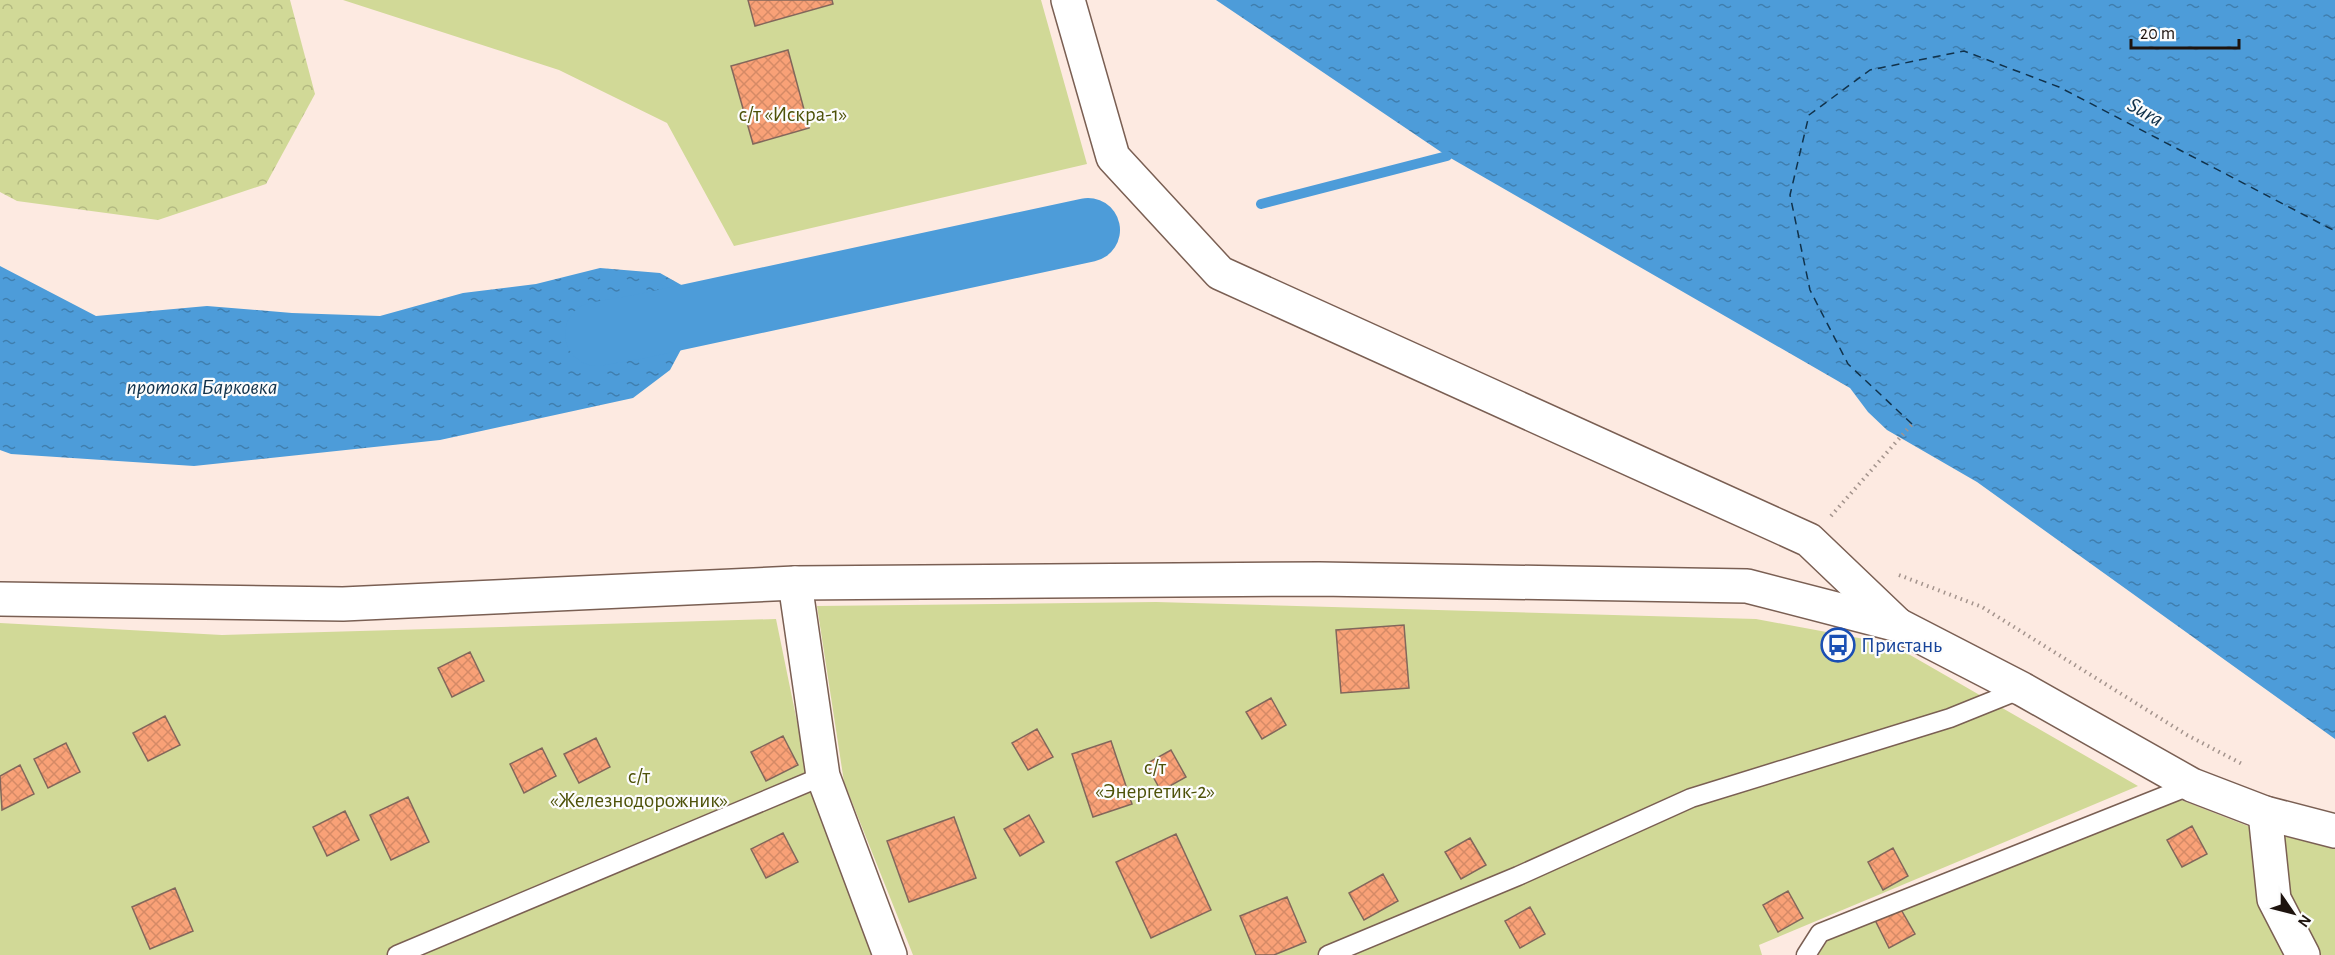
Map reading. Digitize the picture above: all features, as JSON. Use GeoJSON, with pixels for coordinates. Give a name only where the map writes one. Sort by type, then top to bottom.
{"type":"FeatureCollection","features":[{"type":"Feature","properties":{"kind":"main road"},"geometry":{"type":"LineString","coordinates":[[1068,0],[1113,157],[1220,273],[1809,540],[1898,625]]}},
{"type":"Feature","properties":{"kind":"main road"},"geometry":{"type":"LineString","coordinates":[[0,599],[343,604],[795,584],[1319,579],[1748,586],[1898,625],[2022,689],[2192,785],[2265,813],[2335,831]]}},
{"type":"Feature","properties":{"kind":"main road"},"geometry":{"type":"LineString","coordinates":[[795,584],[823,776],[890,955]]}},
{"type":"Feature","properties":{"kind":"main road"},"geometry":{"type":"LineString","coordinates":[[2265,813],[2274,899],[2303,955]]}},
{"type":"Feature","properties":{"kind":"lane"},"geometry":{"type":"LineString","coordinates":[[1328,955],[1518,876],[1691,798],[1950,718],[2022,689]]}},
{"type":"Feature","properties":{"kind":"lane"},"geometry":{"type":"LineString","coordinates":[[397,955],[823,776]]}},
{"type":"Feature","properties":{"kind":"lane"},"geometry":{"type":"LineString","coordinates":[[1806,955],[1820,933],[2192,785]]}},
{"type":"Feature","properties":{"kind":"path"},"geometry":{"type":"LineString","coordinates":[[1809,540],[1912,424]]}},
{"type":"Feature","properties":{"kind":"path"},"geometry":{"type":"LineString","coordinates":[[1895,574],[1982,608],[2187,735],[2250,768]]}},
{"type":"Feature","properties":{"kind":"green space"},"geometry":{"type":"Polygon","coordinates":[[[0,0],[290,0],[315,94],[266,184],[158,220],[17,201],[0,192],[0,0]]]}},
{"type":"Feature","properties":{"kind":"green space","name":"с/т «Искра-1»"},"geometry":{"type":"Polygon","coordinates":[[[343,0],[1041,0],[1087,164],[734,246],[667,123],[559,70],[343,0]]]}},
{"type":"Feature","properties":{"kind":"green space","name":"с/т «Энергетик-2»"},"geometry":{"type":"Polygon","coordinates":[[[1156,602],[1756,619],[1891,644],[2138,786],[1759,945],[1762,955],[913,955],[844,782],[817,606],[1156,602]]]}},
{"type":"Feature","properties":{"kind":"green space","name":"с/т «Железнодорожник»"},"geometry":{"type":"Polygon","coordinates":[[[776,619],[812,795],[873,955],[0,955],[0,623],[222,635],[776,619]]]}},
{"type":"Feature","properties":{"kind":"green space"},"geometry":{"type":"Polygon","coordinates":[[[2176,798],[2253,828],[2335,849],[2335,955],[1818,955],[1828,940],[2176,798]]]}},
{"type":"Feature","properties":{"kind":"water","name":"Sura"},"geometry":{"type":"Polygon","coordinates":[[[1216,0],[2335,0],[2335,739],[1977,482],[1887,430],[1868,412],[1850,388],[1447,156],[1216,0]]]}},
{"type":"Feature","properties":{"kind":"water","name":"протока Барковка"},"geometry":{"type":"Polygon","coordinates":[[[0,266],[96,316],[207,306],[292,313],[380,316],[463,293],[536,284],[600,268],[660,273],[685,287],[685,342],[670,370],[633,398],[440,440],[194,466],[11,454],[0,450],[0,266]]]}},
{"type":"Feature","properties":{"kind":"building"},"geometry":{"type":"Polygon","coordinates":[[[748,0],[832,0],[833,4],[755,26],[748,0]]]}},
{"type":"Feature","properties":{"kind":"building"},"geometry":{"type":"Polygon","coordinates":[[[788,50],[809,128],[753,144],[731,66],[788,50]]]}},
{"type":"Feature","properties":{"kind":"building"},"geometry":{"type":"Polygon","coordinates":[[[1404,625],[1409,688],[1341,693],[1336,630],[1404,625]]]}},
{"type":"Feature","properties":{"kind":"building"},"geometry":{"type":"Polygon","coordinates":[[[470,652],[484,681],[452,697],[438,668],[470,652]]]}},
{"type":"Feature","properties":{"kind":"building"},"geometry":{"type":"Polygon","coordinates":[[[1271,698],[1286,725],[1262,739],[1246,712],[1271,698]]]}},
{"type":"Feature","properties":{"kind":"building"},"geometry":{"type":"Polygon","coordinates":[[[165,716],[180,745],[148,761],[133,733],[165,716]]]}},
{"type":"Feature","properties":{"kind":"building"},"geometry":{"type":"Polygon","coordinates":[[[1037,729],[1053,757],[1028,770],[1012,743],[1037,729]]]}},
{"type":"Feature","properties":{"kind":"building"},"geometry":{"type":"Polygon","coordinates":[[[783,736],[798,765],[766,781],[751,752],[783,736]]]}},
{"type":"Feature","properties":{"kind":"building"},"geometry":{"type":"Polygon","coordinates":[[[596,738],[610,767],[579,783],[564,754],[596,738]]]}},
{"type":"Feature","properties":{"kind":"building"},"geometry":{"type":"Polygon","coordinates":[[[1111,741],[1132,804],[1093,817],[1072,754],[1111,741]]]}},
{"type":"Feature","properties":{"kind":"building"},"geometry":{"type":"Polygon","coordinates":[[[66,743],[80,772],[48,788],[34,759],[66,743]]]}},
{"type":"Feature","properties":{"kind":"building"},"geometry":{"type":"Polygon","coordinates":[[[542,748],[556,776],[524,793],[510,764],[542,748]]]}},
{"type":"Feature","properties":{"kind":"building"},"geometry":{"type":"Polygon","coordinates":[[[1171,750],[1186,777],[1161,791],[1146,764],[1171,750]]]}},
{"type":"Feature","properties":{"kind":"building"},"geometry":{"type":"Polygon","coordinates":[[[20,765],[34,794],[2,810],[0,776],[20,765]]]}},
{"type":"Feature","properties":{"kind":"building"},"geometry":{"type":"Polygon","coordinates":[[[408,797],[429,842],[391,860],[370,815],[408,797]]]}},
{"type":"Feature","properties":{"kind":"building"},"geometry":{"type":"Polygon","coordinates":[[[345,811],[359,840],[327,856],[313,827],[345,811]]]}},
{"type":"Feature","properties":{"kind":"building"},"geometry":{"type":"Polygon","coordinates":[[[1029,815],[1044,842],[1020,856],[1004,829],[1029,815]]]}},
{"type":"Feature","properties":{"kind":"building"},"geometry":{"type":"Polygon","coordinates":[[[954,817],[976,878],[909,902],[887,841],[954,817]]]}},
{"type":"Feature","properties":{"kind":"building"},"geometry":{"type":"Polygon","coordinates":[[[2192,826],[2207,854],[2182,867],[2167,840],[2192,826]]]}},
{"type":"Feature","properties":{"kind":"building"},"geometry":{"type":"Polygon","coordinates":[[[783,833],[798,862],[766,878],[751,849],[783,833]]]}},
{"type":"Feature","properties":{"kind":"building"},"geometry":{"type":"Polygon","coordinates":[[[1176,834],[1211,910],[1151,938],[1116,862],[1176,834]]]}},
{"type":"Feature","properties":{"kind":"building"},"geometry":{"type":"Polygon","coordinates":[[[1470,838],[1486,865],[1461,879],[1445,852],[1470,838]]]}},
{"type":"Feature","properties":{"kind":"building"},"geometry":{"type":"Polygon","coordinates":[[[1893,848],[1908,876],[1883,890],[1868,862],[1893,848]]]}},
{"type":"Feature","properties":{"kind":"building"},"geometry":{"type":"Polygon","coordinates":[[[1383,874],[1398,901],[1364,920],[1349,893],[1383,874]]]}},
{"type":"Feature","properties":{"kind":"building"},"geometry":{"type":"Polygon","coordinates":[[[175,888],[193,931],[150,949],[132,907],[175,888]]]}},
{"type":"Feature","properties":{"kind":"building"},"geometry":{"type":"Polygon","coordinates":[[[1788,891],[1803,918],[1778,932],[1763,905],[1788,891]]]}},
{"type":"Feature","properties":{"kind":"building"},"geometry":{"type":"Polygon","coordinates":[[[1287,897],[1306,942],[1274,955],[1256,955],[1240,916],[1287,897]]]}},
{"type":"Feature","properties":{"kind":"building"},"geometry":{"type":"Polygon","coordinates":[[[1899,906],[1915,934],[1889,948],[1875,920],[1899,906]]]}},
{"type":"Feature","properties":{"kind":"building"},"geometry":{"type":"Polygon","coordinates":[[[1530,907],[1545,934],[1520,948],[1505,921],[1530,907]]]}},
{"type":"Feature","properties":{"kind":"waterway"},"geometry":{"type":"LineString","coordinates":[[1261,204],[1447,156]]}},
{"type":"Feature","properties":{"kind":"waterway"},"geometry":{"type":"LineString","coordinates":[[597,334],[1088,230]]}},
{"type":"Feature","properties":{"kind":"ferry route"},"geometry":{"type":"LineString","coordinates":[[1912,424],[1848,364],[1810,290],[1790,195],[1809,115],[1870,70],[1964,51],[2059,87],[2335,231]]}},
{"type":"Feature","properties":{"kind":"place","name":"Пристань"},"geometry":{"type":"Point","coordinates":[1838,645]}}]}
